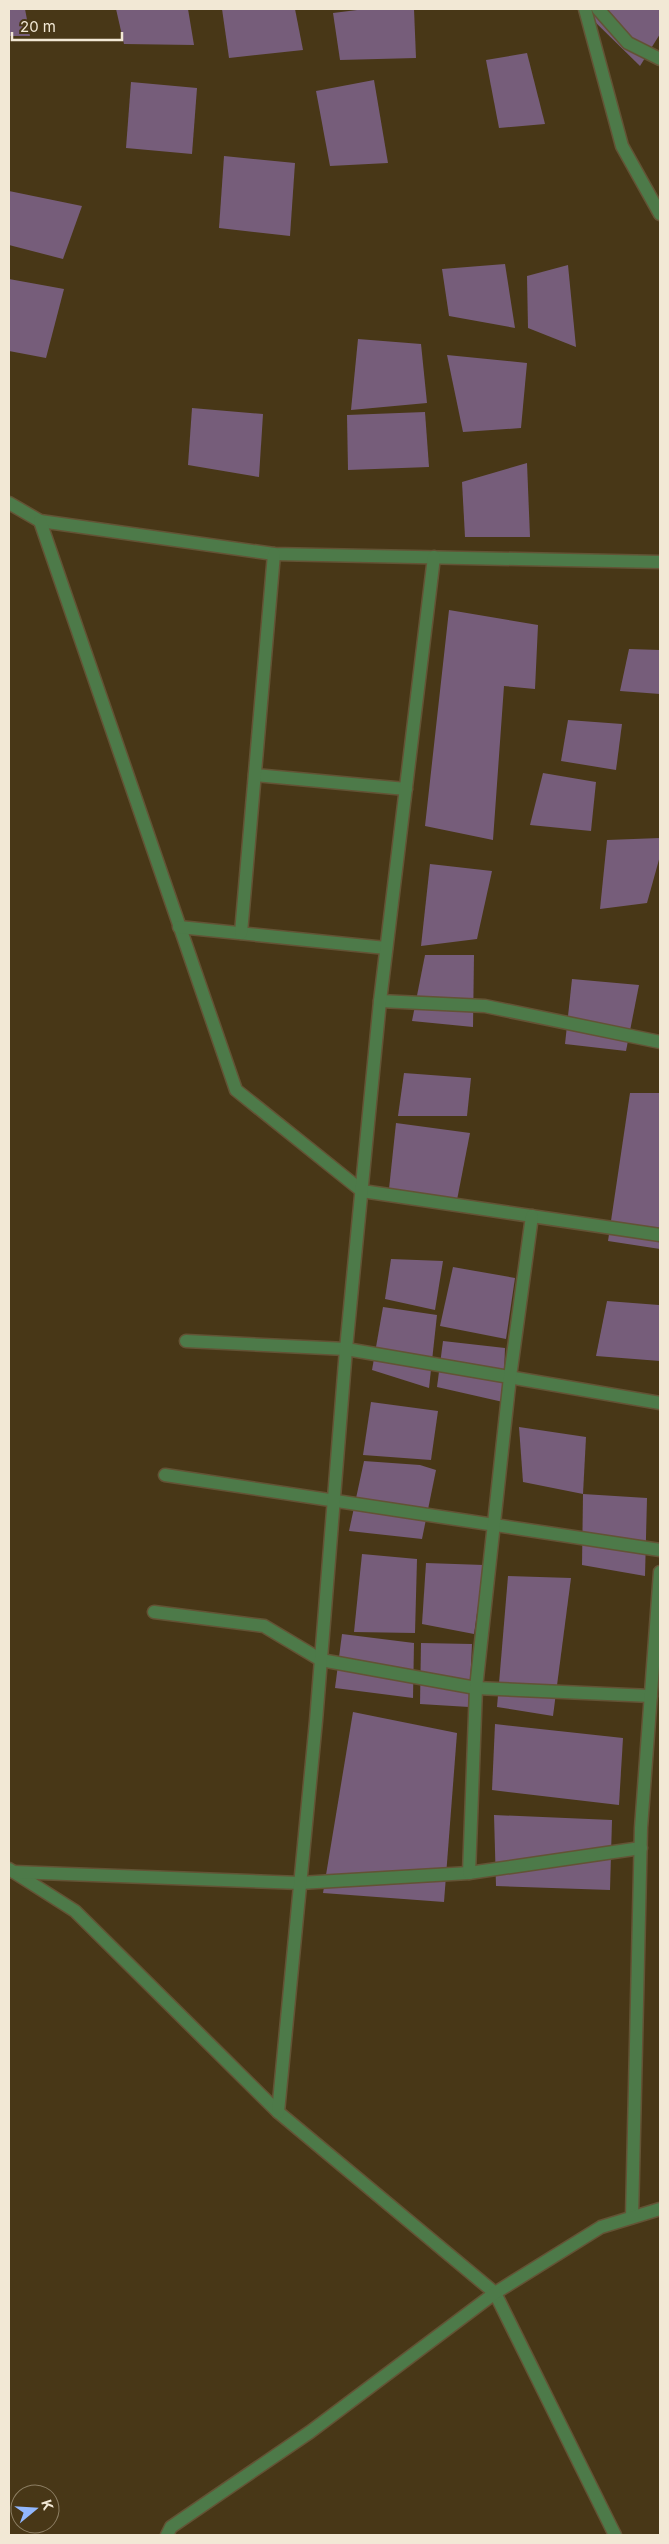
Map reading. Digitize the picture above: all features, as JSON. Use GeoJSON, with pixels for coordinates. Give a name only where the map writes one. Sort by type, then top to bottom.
{"type":"FeatureCollection","features":[{"type":"Feature","properties":{"kind":"street"},"geometry":{"type":"LineString","coordinates":[[584,9],[622,146],[660,214]]}},
{"type":"Feature","properties":{"kind":"street"},"geometry":{"type":"LineString","coordinates":[[598,9],[628,43],[660,59]]}},
{"type":"Feature","properties":{"kind":"street"},"geometry":{"type":"LineString","coordinates":[[9,503],[40,521],[274,554],[660,562]]}},
{"type":"Feature","properties":{"kind":"street"},"geometry":{"type":"LineString","coordinates":[[40,521],[236,1090],[362,1191],[660,1235]]}},
{"type":"Feature","properties":{"kind":"street"},"geometry":{"type":"LineString","coordinates":[[241,933],[274,554]]}},
{"type":"Feature","properties":{"kind":"street"},"geometry":{"type":"LineString","coordinates":[[278,2112],[321,1660],[346,1349],[380,1000],[434,557]]}},
{"type":"Feature","properties":{"kind":"street"},"geometry":{"type":"LineString","coordinates":[[255,775],[406,790]]}},
{"type":"Feature","properties":{"kind":"street"},"geometry":{"type":"LineString","coordinates":[[179,926],[386,948]]}},
{"type":"Feature","properties":{"kind":"street"},"geometry":{"type":"LineString","coordinates":[[380,1000],[485,1006],[660,1042]]}},
{"type":"Feature","properties":{"kind":"street"},"geometry":{"type":"LineString","coordinates":[[469,1873],[476,1688],[510,1377],[532,1216]]}},
{"type":"Feature","properties":{"kind":"street"},"geometry":{"type":"LineString","coordinates":[[186,1341],[346,1349],[660,1403]]}},
{"type":"Feature","properties":{"kind":"street"},"geometry":{"type":"LineString","coordinates":[[164,1474],[660,1550]]}},
{"type":"Feature","properties":{"kind":"street"},"geometry":{"type":"LineString","coordinates":[[632,2217],[641,1848],[660,1572]]}},
{"type":"Feature","properties":{"kind":"street"},"geometry":{"type":"LineString","coordinates":[[154,1612],[264,1626],[321,1660],[476,1688],[651,1696]]}},
{"type":"Feature","properties":{"kind":"street"},"geometry":{"type":"LineString","coordinates":[[11,1871],[300,1883],[469,1873],[641,1848]]}},
{"type":"Feature","properties":{"kind":"street"},"geometry":{"type":"LineString","coordinates":[[11,1871],[75,1911],[278,2112],[495,2293],[615,2535]]}},
{"type":"Feature","properties":{"kind":"street"},"geometry":{"type":"LineString","coordinates":[[167,2535],[171,2526],[310,2432],[495,2293],[601,2227],[660,2209]]}},
{"type":"Feature","properties":{"kind":"building"},"geometry":{"type":"Polygon","coordinates":[[[9,9],[25,9],[30,36],[9,36],[9,9]]]}},
{"type":"Feature","properties":{"kind":"building"},"geometry":{"type":"Polygon","coordinates":[[[116,9],[188,9],[194,45],[124,44],[116,9]]]}},
{"type":"Feature","properties":{"kind":"building"},"geometry":{"type":"Polygon","coordinates":[[[222,9],[295,9],[303,50],[229,58],[222,9]]]}},
{"type":"Feature","properties":{"kind":"building"},"geometry":{"type":"Polygon","coordinates":[[[365,9],[414,9],[416,58],[340,60],[333,13],[365,9]]]}},
{"type":"Feature","properties":{"kind":"building"},"geometry":{"type":"Polygon","coordinates":[[[601,9],[660,9],[660,34],[640,66],[591,18],[601,9]]]}},
{"type":"Feature","properties":{"kind":"building"},"geometry":{"type":"Polygon","coordinates":[[[527,53],[545,124],[499,128],[486,60],[527,53]]]}},
{"type":"Feature","properties":{"kind":"building"},"geometry":{"type":"Polygon","coordinates":[[[374,80],[388,163],[330,166],[316,91],[374,80]]]}},
{"type":"Feature","properties":{"kind":"building"},"geometry":{"type":"Polygon","coordinates":[[[131,82],[197,88],[192,154],[126,148],[131,82]]]}},
{"type":"Feature","properties":{"kind":"building"},"geometry":{"type":"Polygon","coordinates":[[[224,156],[295,163],[290,236],[219,228],[224,156]]]}},
{"type":"Feature","properties":{"kind":"building"},"geometry":{"type":"Polygon","coordinates":[[[9,191],[82,206],[63,259],[9,245],[9,191]]]}},
{"type":"Feature","properties":{"kind":"building"},"geometry":{"type":"Polygon","coordinates":[[[505,264],[515,328],[449,316],[442,269],[505,264]]]}},
{"type":"Feature","properties":{"kind":"building"},"geometry":{"type":"Polygon","coordinates":[[[568,265],[576,347],[528,328],[527,276],[568,265]]]}},
{"type":"Feature","properties":{"kind":"building"},"geometry":{"type":"Polygon","coordinates":[[[9,279],[64,289],[46,358],[9,351],[9,279]]]}},
{"type":"Feature","properties":{"kind":"building"},"geometry":{"type":"Polygon","coordinates":[[[358,339],[421,344],[427,403],[351,410],[358,339]]]}},
{"type":"Feature","properties":{"kind":"building"},"geometry":{"type":"Polygon","coordinates":[[[447,355],[527,363],[521,428],[463,432],[447,355]]]}},
{"type":"Feature","properties":{"kind":"building"},"geometry":{"type":"Polygon","coordinates":[[[192,408],[263,414],[259,477],[188,465],[192,408]]]}},
{"type":"Feature","properties":{"kind":"building"},"geometry":{"type":"Polygon","coordinates":[[[425,412],[429,467],[348,470],[347,415],[425,412]]]}},
{"type":"Feature","properties":{"kind":"building"},"geometry":{"type":"Polygon","coordinates":[[[527,463],[530,537],[465,537],[462,482],[527,463]]]}},
{"type":"Feature","properties":{"kind":"building"},"geometry":{"type":"Polygon","coordinates":[[[449,610],[538,625],[535,689],[504,686],[493,840],[425,826],[449,610]]]}},
{"type":"Feature","properties":{"kind":"building"},"geometry":{"type":"Polygon","coordinates":[[[629,649],[660,650],[660,694],[620,691],[629,649]]]}},
{"type":"Feature","properties":{"kind":"building"},"geometry":{"type":"Polygon","coordinates":[[[568,720],[622,724],[616,770],[561,761],[568,720]]]}},
{"type":"Feature","properties":{"kind":"building"},"geometry":{"type":"Polygon","coordinates":[[[543,773],[596,782],[591,831],[530,825],[543,773]]]}},
{"type":"Feature","properties":{"kind":"building"},"geometry":{"type":"Polygon","coordinates":[[[660,838],[660,856],[647,903],[600,909],[607,840],[660,838]]]}},
{"type":"Feature","properties":{"kind":"building"},"geometry":{"type":"Polygon","coordinates":[[[430,864],[492,871],[477,939],[421,946],[430,864]]]}},
{"type":"Feature","properties":{"kind":"building"},"geometry":{"type":"Polygon","coordinates":[[[425,955],[474,955],[473,1027],[412,1021],[425,955]]]}},
{"type":"Feature","properties":{"kind":"building"},"geometry":{"type":"Polygon","coordinates":[[[572,979],[639,985],[626,1051],[565,1044],[572,979]]]}},
{"type":"Feature","properties":{"kind":"building"},"geometry":{"type":"Polygon","coordinates":[[[404,1073],[471,1078],[467,1116],[398,1116],[404,1073]]]}},
{"type":"Feature","properties":{"kind":"building"},"geometry":{"type":"Polygon","coordinates":[[[630,1093],[660,1093],[660,1249],[608,1241],[630,1093]]]}},
{"type":"Feature","properties":{"kind":"building"},"geometry":{"type":"Polygon","coordinates":[[[396,1123],[470,1133],[457,1200],[389,1189],[396,1123]]]}},
{"type":"Feature","properties":{"kind":"building"},"geometry":{"type":"Polygon","coordinates":[[[391,1259],[443,1261],[435,1310],[385,1299],[391,1259]]]}},
{"type":"Feature","properties":{"kind":"building"},"geometry":{"type":"Polygon","coordinates":[[[453,1267],[515,1278],[506,1339],[440,1326],[453,1267]]]}},
{"type":"Feature","properties":{"kind":"building"},"geometry":{"type":"Polygon","coordinates":[[[607,1301],[659,1305],[660,1361],[596,1356],[607,1301]]]}},
{"type":"Feature","properties":{"kind":"building"},"geometry":{"type":"Polygon","coordinates":[[[383,1307],[437,1315],[429,1388],[372,1370],[383,1307]]]}},
{"type":"Feature","properties":{"kind":"building"},"geometry":{"type":"Polygon","coordinates":[[[443,1341],[505,1348],[503,1402],[437,1387],[443,1341]]]}},
{"type":"Feature","properties":{"kind":"building"},"geometry":{"type":"Polygon","coordinates":[[[371,1402],[438,1411],[431,1460],[363,1455],[371,1402]]]}},
{"type":"Feature","properties":{"kind":"building"},"geometry":{"type":"Polygon","coordinates":[[[519,1427],[586,1437],[583,1494],[523,1482],[519,1427]]]}},
{"type":"Feature","properties":{"kind":"building"},"geometry":{"type":"Polygon","coordinates":[[[364,1461],[420,1465],[436,1470],[422,1539],[349,1531],[364,1461]]]}},
{"type":"Feature","properties":{"kind":"building"},"geometry":{"type":"Polygon","coordinates":[[[583,1494],[647,1498],[645,1576],[582,1565],[583,1494]]]}},
{"type":"Feature","properties":{"kind":"building"},"geometry":{"type":"Polygon","coordinates":[[[362,1554],[417,1559],[415,1633],[354,1632],[362,1554]]]}},
{"type":"Feature","properties":{"kind":"building"},"geometry":{"type":"Polygon","coordinates":[[[426,1563],[484,1565],[474,1634],[422,1624],[426,1563]]]}},
{"type":"Feature","properties":{"kind":"building"},"geometry":{"type":"Polygon","coordinates":[[[508,1576],[571,1578],[553,1716],[497,1707],[508,1576]]]}},
{"type":"Feature","properties":{"kind":"building"},"geometry":{"type":"Polygon","coordinates":[[[342,1634],[414,1643],[413,1698],[335,1688],[342,1634]]]}},
{"type":"Feature","properties":{"kind":"building"},"geometry":{"type":"Polygon","coordinates":[[[421,1643],[472,1644],[469,1707],[420,1704],[421,1643]]]}},
{"type":"Feature","properties":{"kind":"building"},"geometry":{"type":"Polygon","coordinates":[[[353,1712],[457,1733],[444,1902],[323,1893],[353,1712]]]}},
{"type":"Feature","properties":{"kind":"building"},"geometry":{"type":"Polygon","coordinates":[[[495,1724],[623,1738],[619,1805],[492,1790],[495,1724]]]}},
{"type":"Feature","properties":{"kind":"building"},"geometry":{"type":"Polygon","coordinates":[[[494,1815],[612,1820],[610,1890],[496,1886],[494,1815]]]}}]}
